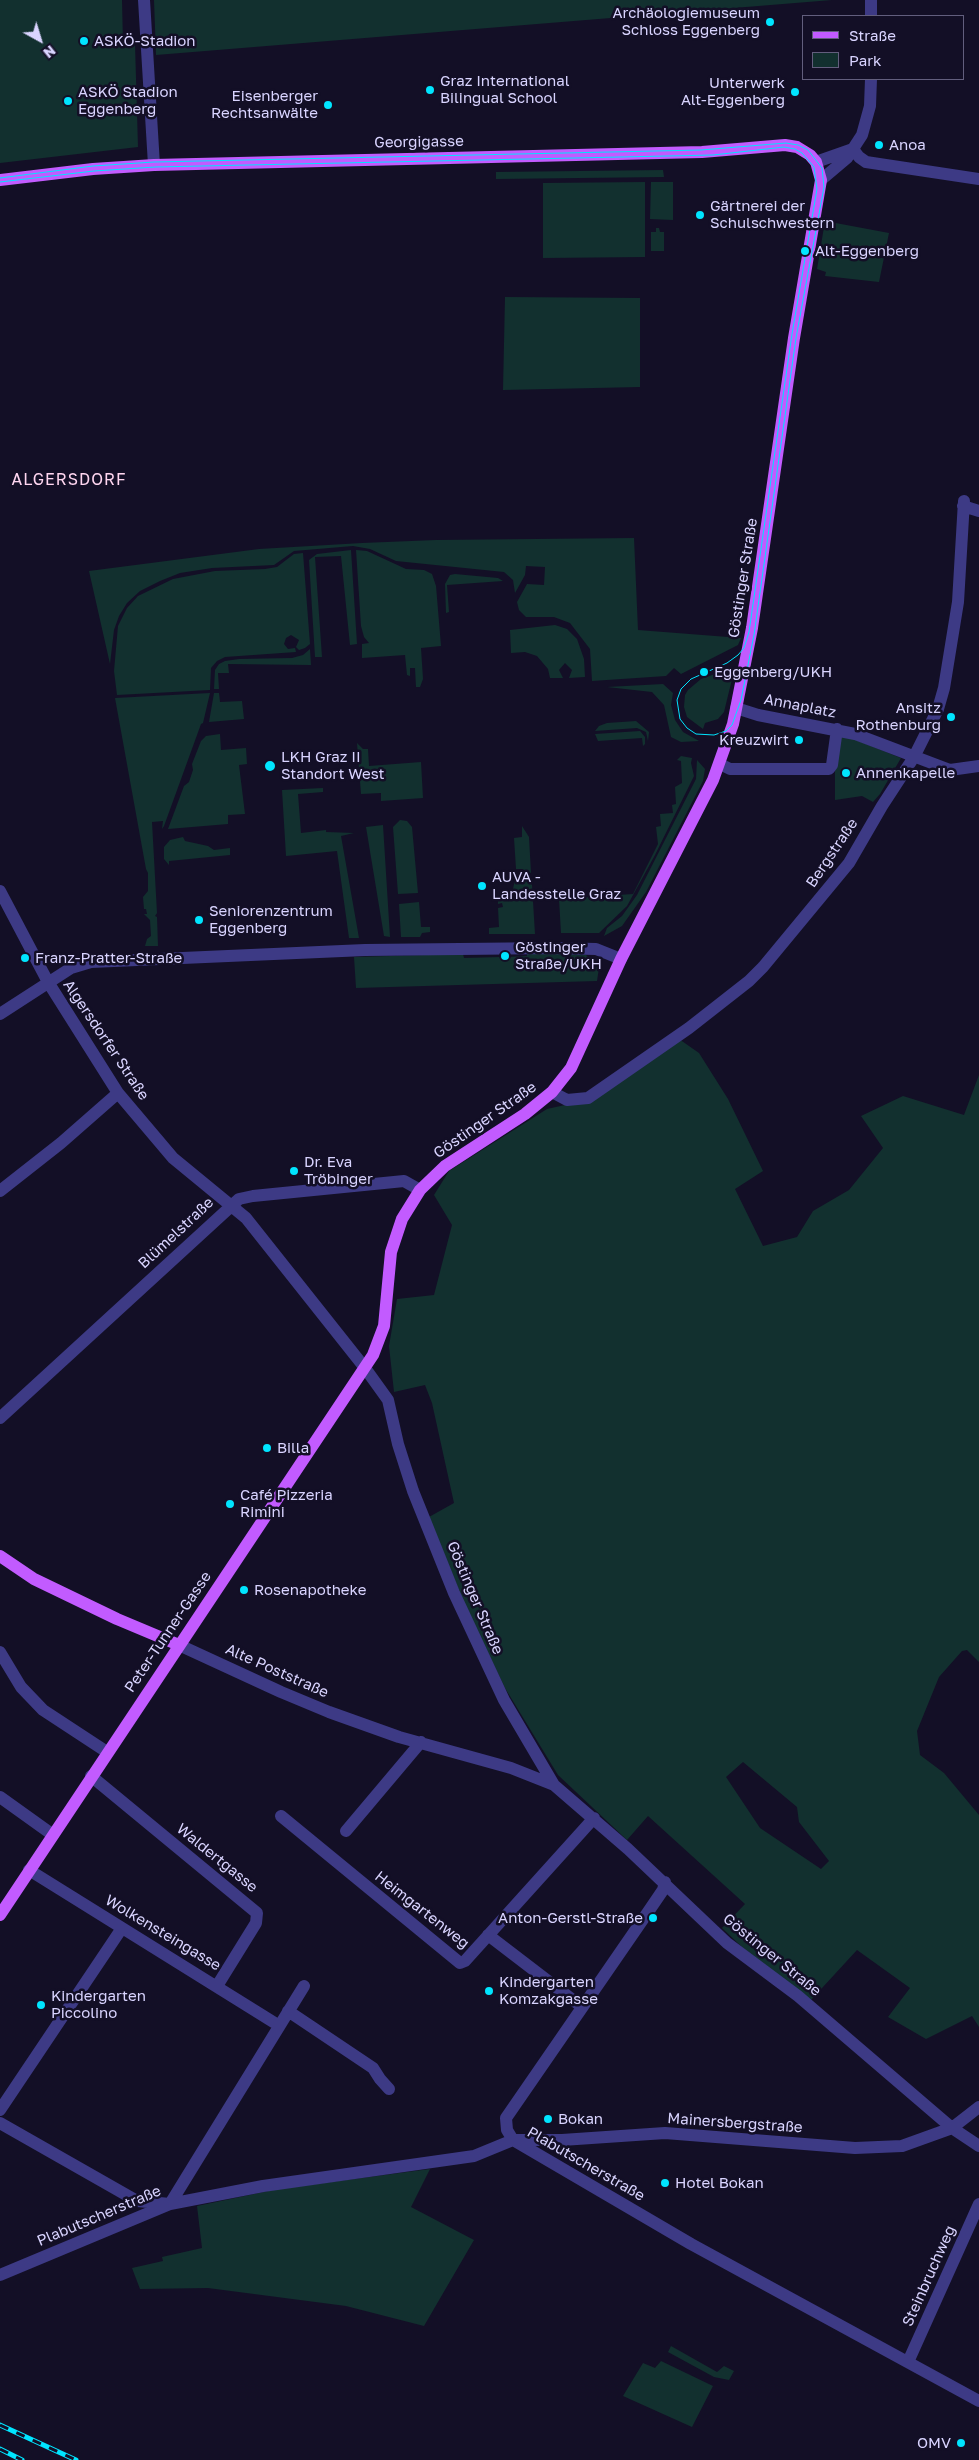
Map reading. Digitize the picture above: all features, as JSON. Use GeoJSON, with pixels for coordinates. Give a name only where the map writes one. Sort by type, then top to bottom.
{"type":"FeatureCollection","features":[{"type":"Feature","properties":{"kind":"main road","name":"Georgigasse"},"geometry":{"type":"LineString","coordinates":[[0,180],[94,169],[154,165],[702,152],[785,145],[803,150],[816,162]]}},
{"type":"Feature","properties":{"kind":"main road"},"geometry":{"type":"LineString","coordinates":[[816,162],[821,180]]}},
{"type":"Feature","properties":{"kind":"main road","name":"Göstinger Straße"},"geometry":{"type":"LineString","coordinates":[[365,1368],[373,1354],[384,1326],[391,1252],[402,1219],[420,1190],[445,1166],[525,1114],[552,1092],[571,1068],[621,959],[686,836],[720,764],[736,708],[752,628],[794,338],[821,180]]}},
{"type":"Feature","properties":{"kind":"main road","name":"Peter-Tunner-Gasse"},"geometry":{"type":"LineString","coordinates":[[0,1915],[365,1368]]}},
{"type":"Feature","properties":{"kind":"main road","name":"Alte Poststraße"},"geometry":{"type":"LineString","coordinates":[[0,1556],[34,1579],[117,1619],[179,1645]]}},
{"type":"Feature","properties":{"kind":"street"},"geometry":{"type":"LineString","coordinates":[[144,0],[154,165]]}},
{"type":"Feature","properties":{"kind":"street"},"geometry":{"type":"LineString","coordinates":[[871,0],[871,15]]}},
{"type":"Feature","properties":{"kind":"street"},"geometry":{"type":"LineString","coordinates":[[821,180],[848,158],[865,128],[870,106],[871,80]]}},
{"type":"Feature","properties":{"kind":"street"},"geometry":{"type":"LineString","coordinates":[[816,162],[853,149]]}},
{"type":"Feature","properties":{"kind":"street"},"geometry":{"type":"LineString","coordinates":[[853,149],[859,158],[866,162],[979,179]]}},
{"type":"Feature","properties":{"kind":"street","name":"Bergstraße"},"geometry":{"type":"LineString","coordinates":[[552,1092],[567,1100],[588,1098],[678,1036],[749,981],[810,912],[849,863],[882,806],[914,757],[938,708],[944,688],[961,570],[964,503],[979,511]]}},
{"type":"Feature","properties":{"kind":"street","name":"Annaplatz"},"geometry":{"type":"LineString","coordinates":[[736,708],[758,715],[837,729],[950,770],[979,766]]}},
{"type":"Feature","properties":{"kind":"street"},"geometry":{"type":"LineString","coordinates":[[720,764],[730,769],[828,769],[832,765],[837,729]]}},
{"type":"Feature","properties":{"kind":"street","name":"Algersdorfer Straße"},"geometry":{"type":"LineString","coordinates":[[0,891],[48,982],[118,1093],[173,1158],[231,1205],[258,1233],[365,1368]]}},
{"type":"Feature","properties":{"kind":"street"},"geometry":{"type":"LineString","coordinates":[[0,1014],[71,968],[91,962],[164,957],[365,950],[554,948],[596,949],[621,959]]}},
{"type":"Feature","properties":{"kind":"street"},"geometry":{"type":"LineString","coordinates":[[0,1190],[61,1143],[118,1093]]}},
{"type":"Feature","properties":{"kind":"street","name":"Blümelstraße"},"geometry":{"type":"LineString","coordinates":[[1,1416],[239,1199],[404,1181],[411,1183],[420,1190]]}},
{"type":"Feature","properties":{"kind":"street","name":"Göstinger Straße"},"geometry":{"type":"LineString","coordinates":[[365,1368],[388,1400],[413,1491],[454,1593],[504,1700],[554,1786],[594,1818],[665,1882],[727,1943],[799,1997],[952,2128],[979,2146]]}},
{"type":"Feature","properties":{"kind":"street","name":"Alte Poststraße"},"geometry":{"type":"LineString","coordinates":[[179,1645],[297,1699],[376,1729],[511,1768],[554,1786]]}},
{"type":"Feature","properties":{"kind":"street"},"geometry":{"type":"LineString","coordinates":[[0,1652],[21,1687],[43,1710],[107,1752]]}},
{"type":"Feature","properties":{"kind":"street"},"geometry":{"type":"LineString","coordinates":[[346,1831],[422,1742]]}},
{"type":"Feature","properties":{"kind":"street","name":"Waldertgasse"},"geometry":{"type":"LineString","coordinates":[[91,1776],[257,1913],[256,1923],[217,1986]]}},
{"type":"Feature","properties":{"kind":"street"},"geometry":{"type":"LineString","coordinates":[[0,1797],[52,1835]]}},
{"type":"Feature","properties":{"kind":"street","name":"Heimgartenweg"},"geometry":{"type":"LineString","coordinates":[[281,1816],[458,1962],[465,1961],[594,1818]]}},
{"type":"Feature","properties":{"kind":"street","name":"Wolkensteingasse"},"geometry":{"type":"LineString","coordinates":[[30,1870],[278,2025]]}},
{"type":"Feature","properties":{"kind":"street"},"geometry":{"type":"LineString","coordinates":[[512,2140],[507,2130],[506,2118],[663,1890],[665,1882]]}},
{"type":"Feature","properties":{"kind":"street"},"geometry":{"type":"LineString","coordinates":[[0,2110],[122,1928]]}},
{"type":"Feature","properties":{"kind":"street"},"geometry":{"type":"LineString","coordinates":[[488,1935],[582,2007]]}},
{"type":"Feature","properties":{"kind":"street"},"geometry":{"type":"LineString","coordinates":[[0,2123],[137,2201],[170,2204],[278,2025],[304,1986]]}},
{"type":"Feature","properties":{"kind":"street"},"geometry":{"type":"LineString","coordinates":[[288,2011],[373,2068],[380,2080],[389,2089]]}},
{"type":"Feature","properties":{"kind":"street","name":"Mainersbergstraße"},"geometry":{"type":"LineString","coordinates":[[512,2140],[562,2140],[664,2133],[855,2148],[902,2146],[952,2128],[979,2107]]}},
{"type":"Feature","properties":{"kind":"street","name":"Plabutscherstraße"},"geometry":{"type":"LineString","coordinates":[[0,2275],[170,2204],[263,2186],[474,2156],[512,2140],[691,2244],[979,2402]]}},
{"type":"Feature","properties":{"kind":"street","name":"Steinbruchweg"},"geometry":{"type":"LineString","coordinates":[[908,2362],[979,2204]]}},
{"type":"Feature","properties":{"kind":"green space","name":"ASKÖ Stadion Eggenberg"},"geometry":{"type":"Polygon","coordinates":[[[0,0],[122,0],[123,44],[135,44],[138,147],[0,163],[0,0]]]}},
{"type":"Feature","properties":{"kind":"green space"},"geometry":{"type":"Polygon","coordinates":[[[154,0],[832,0],[156,55],[154,0]]]}},
{"type":"Feature","properties":{"kind":"green space"},"geometry":{"type":"Polygon","coordinates":[[[663,170],[664,177],[496,179],[496,172],[663,170]]]}},
{"type":"Feature","properties":{"kind":"green space"},"geometry":{"type":"Polygon","coordinates":[[[645,182],[645,257],[543,258],[543,183],[645,182]]]}},
{"type":"Feature","properties":{"kind":"green space"},"geometry":{"type":"Polygon","coordinates":[[[651,182],[673,182],[673,220],[650,219],[651,182]]]}},
{"type":"Feature","properties":{"kind":"green space"},"geometry":{"type":"Polygon","coordinates":[[[825,221],[889,233],[879,282],[825,276],[826,272],[817,269],[825,221]]]}},
{"type":"Feature","properties":{"kind":"green space"},"geometry":{"type":"Polygon","coordinates":[[[656,228],[659,228],[660,232],[664,232],[664,251],[651,251],[651,232],[656,232],[656,228]]]}},
{"type":"Feature","properties":{"kind":"green space"},"geometry":{"type":"Polygon","coordinates":[[[505,297],[640,298],[640,387],[503,390],[505,297]]]}},
{"type":"Feature","properties":{"kind":"green space"},"geometry":{"type":"Polygon","coordinates":[[[634,538],[638,630],[741,638],[738,645],[681,674],[674,668],[666,676],[592,681],[590,649],[570,623],[554,617],[526,617],[519,610],[517,602],[527,584],[544,585],[545,567],[526,566],[525,575],[515,593],[513,580],[504,572],[396,561],[370,549],[353,546],[294,551],[274,565],[212,568],[180,573],[160,581],[140,591],[127,603],[119,616],[114,630],[110,664],[89,571],[259,549],[436,540],[634,538]]]}},
{"type":"Feature","properties":{"kind":"green space"},"geometry":{"type":"Polygon","coordinates":[[[351,550],[357,644],[350,645],[341,556],[315,557],[322,657],[315,657],[309,560],[317,554],[351,550]]]}},
{"type":"Feature","properties":{"kind":"green space"},"geometry":{"type":"Polygon","coordinates":[[[356,550],[367,551],[406,569],[424,570],[432,574],[436,586],[441,646],[421,648],[423,679],[420,687],[416,687],[415,668],[410,668],[410,676],[407,675],[405,655],[362,658],[362,644],[369,643],[364,637],[361,626],[356,550]]]}},
{"type":"Feature","properties":{"kind":"green space"},"geometry":{"type":"Polygon","coordinates":[[[303,553],[310,644],[305,648],[299,650],[296,647],[299,640],[291,635],[286,638],[284,644],[288,649],[295,648],[296,652],[225,657],[217,661],[211,668],[210,690],[117,695],[114,671],[118,626],[127,608],[138,596],[173,579],[215,571],[277,567],[294,554],[303,553]]]}},
{"type":"Feature","properties":{"kind":"green space"},"geometry":{"type":"Polygon","coordinates":[[[450,575],[498,578],[503,581],[447,585],[449,612],[446,613],[445,584],[450,575]]]}},
{"type":"Feature","properties":{"kind":"green space"},"geometry":{"type":"Polygon","coordinates":[[[555,625],[567,629],[577,639],[584,659],[585,677],[569,678],[572,670],[565,663],[559,670],[563,678],[550,678],[548,669],[537,656],[525,652],[511,653],[510,630],[555,625]]]}},
{"type":"Feature","properties":{"kind":"green space"},"geometry":{"type":"Polygon","coordinates":[[[310,649],[311,665],[228,664],[229,673],[218,673],[219,689],[214,689],[215,670],[219,664],[225,661],[292,658],[303,655],[310,649]]]}},
{"type":"Feature","properties":{"kind":"green space"},"geometry":{"type":"Polygon","coordinates":[[[726,670],[734,671],[724,712],[718,719],[705,723],[703,729],[687,717],[684,707],[685,695],[701,679],[726,670]]]}},
{"type":"Feature","properties":{"kind":"green space"},"geometry":{"type":"Polygon","coordinates":[[[663,684],[673,693],[671,705],[675,720],[683,732],[699,741],[681,742],[671,737],[664,705],[652,692],[607,687],[663,684]]]}},
{"type":"Feature","properties":{"kind":"green space"},"geometry":{"type":"Polygon","coordinates":[[[210,693],[203,723],[201,724],[164,826],[162,829],[163,821],[152,822],[157,913],[155,916],[157,917],[158,946],[145,946],[147,939],[151,936],[150,920],[144,914],[147,914],[146,909],[144,909],[143,897],[148,891],[148,873],[115,698],[210,693]]]}},
{"type":"Feature","properties":{"kind":"green space"},"geometry":{"type":"Polygon","coordinates":[[[214,693],[219,693],[220,702],[242,701],[244,719],[209,722],[214,693]]]}},
{"type":"Feature","properties":{"kind":"green space"},"geometry":{"type":"Polygon","coordinates":[[[636,721],[649,732],[648,741],[646,732],[637,728],[595,731],[599,726],[607,723],[636,721]]]}},
{"type":"Feature","properties":{"kind":"green space"},"geometry":{"type":"Polygon","coordinates":[[[640,731],[645,737],[645,744],[643,746],[642,738],[598,741],[595,734],[640,731]]]}},
{"type":"Feature","properties":{"kind":"green space"},"geometry":{"type":"Polygon","coordinates":[[[220,734],[221,750],[246,748],[247,764],[239,765],[245,814],[228,815],[228,824],[168,829],[184,786],[189,782],[193,770],[192,764],[201,741],[206,736],[220,734]]]}},
{"type":"Feature","properties":{"kind":"green space"},"geometry":{"type":"Polygon","coordinates":[[[841,734],[901,758],[880,794],[873,802],[862,796],[835,800],[835,770],[841,734]]]}},
{"type":"Feature","properties":{"kind":"green space"},"geometry":{"type":"Polygon","coordinates":[[[357,743],[363,749],[368,749],[369,766],[421,762],[423,798],[381,801],[381,793],[361,794],[357,743]]]}},
{"type":"Feature","properties":{"kind":"green space"},"geometry":{"type":"Polygon","coordinates":[[[681,756],[692,758],[691,763],[694,776],[655,855],[627,906],[599,933],[561,933],[559,899],[633,894],[658,844],[656,827],[661,826],[660,814],[673,813],[672,805],[676,804],[675,787],[682,783],[681,761],[677,760],[681,756]]]}},
{"type":"Feature","properties":{"kind":"green space"},"geometry":{"type":"Polygon","coordinates":[[[697,760],[705,769],[703,781],[646,892],[622,926],[604,936],[607,928],[622,916],[637,895],[696,779],[697,760]]]}},
{"type":"Feature","properties":{"kind":"green space"},"geometry":{"type":"Polygon","coordinates":[[[323,788],[323,792],[298,794],[301,833],[326,830],[326,832],[354,833],[341,836],[359,938],[349,938],[337,851],[286,856],[282,790],[323,788]]]}},
{"type":"Feature","properties":{"kind":"green space"},"geometry":{"type":"Polygon","coordinates":[[[400,820],[407,821],[412,827],[418,893],[398,894],[393,827],[400,820]]]}},
{"type":"Feature","properties":{"kind":"green space"},"geometry":{"type":"Polygon","coordinates":[[[383,825],[390,937],[384,936],[366,827],[383,825]]]}},
{"type":"Feature","properties":{"kind":"green space"},"geometry":{"type":"Polygon","coordinates":[[[522,826],[529,837],[531,873],[522,869],[516,869],[514,838],[522,837],[522,826]]]}},
{"type":"Feature","properties":{"kind":"green space"},"geometry":{"type":"Polygon","coordinates":[[[183,837],[185,841],[208,846],[214,850],[230,848],[230,855],[169,861],[169,865],[164,859],[164,847],[170,840],[183,837]]]}},
{"type":"Feature","properties":{"kind":"green space"},"geometry":{"type":"Polygon","coordinates":[[[516,875],[526,877],[532,885],[535,934],[489,934],[489,928],[499,927],[498,908],[503,907],[502,903],[498,904],[498,897],[506,895],[513,889],[516,875]]]}},
{"type":"Feature","properties":{"kind":"green space"},"geometry":{"type":"Polygon","coordinates":[[[419,902],[421,927],[430,927],[430,932],[422,933],[420,937],[401,937],[399,904],[419,902]]]}},
{"type":"Feature","properties":{"kind":"green space"},"geometry":{"type":"Polygon","coordinates":[[[527,952],[586,955],[599,968],[597,981],[356,988],[354,957],[463,954],[464,958],[500,957],[501,960],[508,960],[508,957],[527,956],[527,952]]]}},
{"type":"Feature","properties":{"kind":"green space"},"geometry":{"type":"Polygon","coordinates":[[[679,1039],[699,1053],[728,1099],[763,1171],[735,1189],[763,1246],[797,1237],[813,1211],[849,1190],[883,1148],[861,1116],[903,1096],[964,1115],[979,1075],[979,1662],[967,1650],[962,1651],[939,1677],[917,1731],[920,1755],[944,1773],[979,1815],[979,2027],[972,2016],[926,2039],[888,2017],[910,1988],[857,1950],[811,2000],[742,1947],[722,1928],[745,1904],[648,1816],[627,1840],[558,1775],[505,1688],[466,1607],[429,1517],[454,1503],[432,1403],[425,1385],[394,1392],[389,1346],[397,1299],[434,1295],[452,1225],[434,1195],[449,1171],[547,1109],[592,1099],[679,1039]],[[743,1762],[726,1777],[760,1828],[821,1869],[829,1861],[799,1822],[797,1807],[743,1762]]]}},
{"type":"Feature","properties":{"kind":"green space"},"geometry":{"type":"Polygon","coordinates":[[[430,2169],[411,2207],[474,2240],[424,2326],[346,2306],[208,2288],[140,2289],[132,2268],[163,2261],[162,2257],[202,2248],[197,2206],[278,2189],[430,2169]]]}},
{"type":"Feature","properties":{"kind":"green space"},"geometry":{"type":"Polygon","coordinates":[[[671,2346],[717,2372],[724,2366],[734,2371],[729,2380],[714,2377],[668,2352],[671,2346]]]}},
{"type":"Feature","properties":{"kind":"green space"},"geometry":{"type":"Polygon","coordinates":[[[661,2361],[713,2386],[692,2427],[623,2396],[643,2363],[655,2368],[661,2361]]]}},
{"type":"Feature","properties":{"kind":"tram line"},"geometry":{"type":"LineString","coordinates":[[0,178],[93,166],[154,162],[701,150],[786,143],[798,145],[808,150],[822,168],[824,187],[796,338],[754,635],[741,700],[732,725],[726,731],[714,735],[696,734],[687,728],[680,719],[677,700],[681,689],[691,679],[727,663],[738,655],[744,648],[749,632],[792,334],[817,189],[814,167],[802,153],[795,149],[784,147],[713,155],[155,167],[94,171],[0,182]]}},
{"type":"Feature","properties":{"kind":"railway"},"geometry":{"type":"LineString","coordinates":[[0,2425],[76,2460]]}},
{"type":"Feature","properties":{"kind":"railway"},"geometry":{"type":"LineString","coordinates":[[0,2449],[22,2460]]}},
{"type":"Feature","properties":{"kind":"place","name":"Archäologiemuseum Schloss Eggenberg"},"geometry":{"type":"Point","coordinates":[770,22]}},
{"type":"Feature","properties":{"kind":"place","name":"ASKÖ-Stadion"},"geometry":{"type":"Point","coordinates":[84,41]}},
{"type":"Feature","properties":{"kind":"place","name":"Graz International Bilingual School"},"geometry":{"type":"Point","coordinates":[430,90]}},
{"type":"Feature","properties":{"kind":"place","name":"Unterwerk Alt-Eggenberg"},"geometry":{"type":"Point","coordinates":[795,92]}},
{"type":"Feature","properties":{"kind":"place","name":"ASKÖ Stadion Eggenberg"},"geometry":{"type":"Point","coordinates":[68,101]}},
{"type":"Feature","properties":{"kind":"place","name":"Eisenberger Rechtsanwälte"},"geometry":{"type":"Point","coordinates":[328,105]}},
{"type":"Feature","properties":{"kind":"place","name":"Anoa"},"geometry":{"type":"Point","coordinates":[879,145]}},
{"type":"Feature","properties":{"kind":"place","name":"Gärtnerei der Schulschwestern"},"geometry":{"type":"Point","coordinates":[700,215]}},
{"type":"Feature","properties":{"kind":"place","name":"Alt-Eggenberg"},"geometry":{"type":"Point","coordinates":[805,251]}},
{"type":"Feature","properties":{"kind":"place","name":"Eggenberg/UKH"},"geometry":{"type":"Point","coordinates":[704,672]}},
{"type":"Feature","properties":{"kind":"place","name":"Ansitz Rothenburg"},"geometry":{"type":"Point","coordinates":[951,717]}},
{"type":"Feature","properties":{"kind":"place","name":"Kreuzwirt"},"geometry":{"type":"Point","coordinates":[799,740]}},
{"type":"Feature","properties":{"kind":"place","name":"LKH Graz II Standort West"},"geometry":{"type":"Point","coordinates":[270,766]}},
{"type":"Feature","properties":{"kind":"place","name":"Annenkapelle"},"geometry":{"type":"Point","coordinates":[846,773]}},
{"type":"Feature","properties":{"kind":"place","name":"AUVA - Landesstelle Graz"},"geometry":{"type":"Point","coordinates":[482,886]}},
{"type":"Feature","properties":{"kind":"place","name":"Seniorenzentrum Eggenberg"},"geometry":{"type":"Point","coordinates":[199,920]}},
{"type":"Feature","properties":{"kind":"place","name":"Göstinger Straße/UKH"},"geometry":{"type":"Point","coordinates":[505,956]}},
{"type":"Feature","properties":{"kind":"place","name":"Franz-Pratter-Straße"},"geometry":{"type":"Point","coordinates":[25,958]}},
{"type":"Feature","properties":{"kind":"place","name":"Dr. Eva Tröbinger"},"geometry":{"type":"Point","coordinates":[294,1171]}},
{"type":"Feature","properties":{"kind":"place","name":"Billa"},"geometry":{"type":"Point","coordinates":[267,1448]}},
{"type":"Feature","properties":{"kind":"place","name":"Café Pizzeria Rimini"},"geometry":{"type":"Point","coordinates":[230,1504]}},
{"type":"Feature","properties":{"kind":"place","name":"Rosenapotheke"},"geometry":{"type":"Point","coordinates":[244,1590]}},
{"type":"Feature","properties":{"kind":"place","name":"Anton-Gerstl-Straße"},"geometry":{"type":"Point","coordinates":[653,1918]}},
{"type":"Feature","properties":{"kind":"place","name":"Kindergarten Komzakgasse"},"geometry":{"type":"Point","coordinates":[489,1991]}},
{"type":"Feature","properties":{"kind":"place","name":"Kindergarten Piccolino"},"geometry":{"type":"Point","coordinates":[41,2005]}},
{"type":"Feature","properties":{"kind":"place","name":"Bokan"},"geometry":{"type":"Point","coordinates":[548,2119]}},
{"type":"Feature","properties":{"kind":"place","name":"Hotel Bokan"},"geometry":{"type":"Point","coordinates":[665,2183]}},
{"type":"Feature","properties":{"kind":"place","name":"OMV"},"geometry":{"type":"Point","coordinates":[961,2443]}},
{"type":"Feature","properties":{"kind":"district","name":"ALGERSDORF"},"geometry":{"type":"Point","coordinates":[69,480]}}]}
